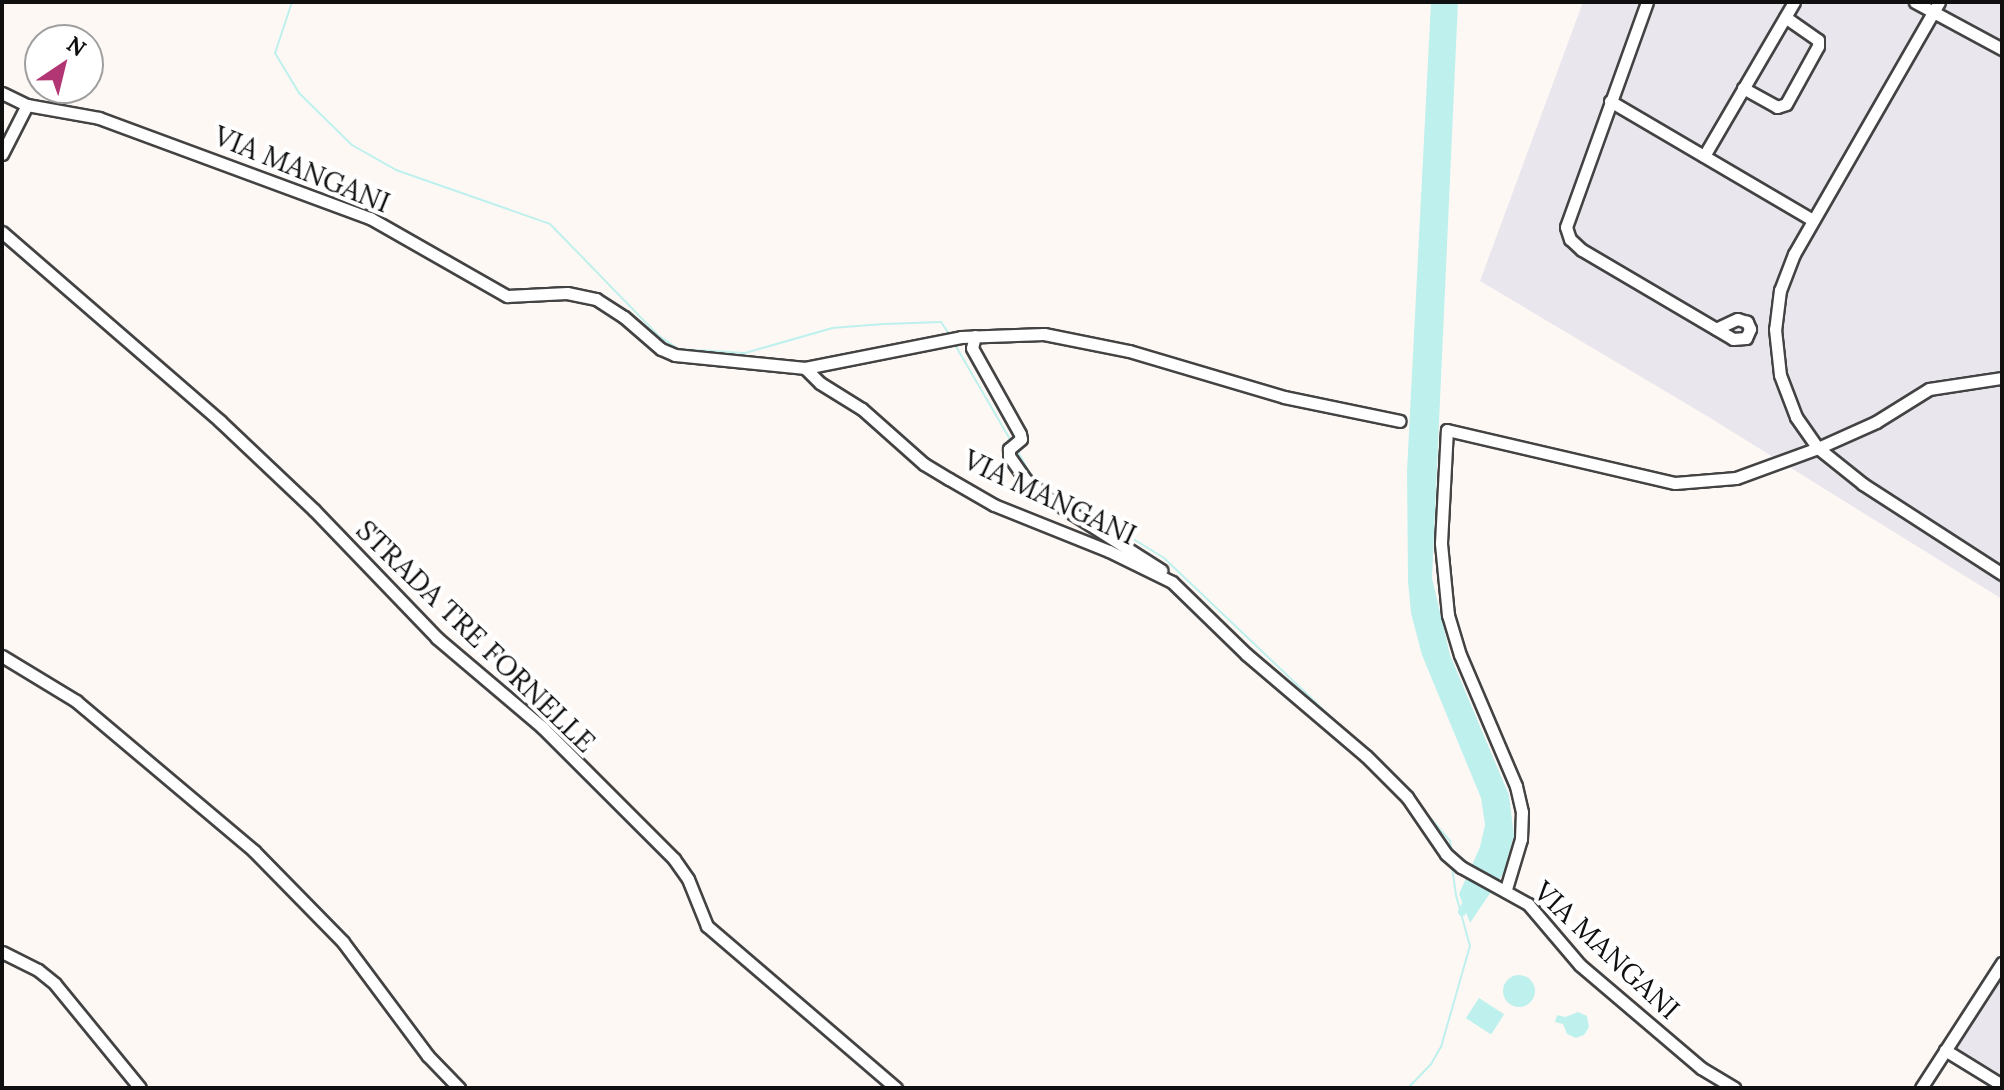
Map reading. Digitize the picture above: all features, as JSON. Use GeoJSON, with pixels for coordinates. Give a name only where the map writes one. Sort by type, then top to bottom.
{"type":"FeatureCollection","features":[{"type":"Feature","properties":{"kind":"street"},"geometry":{"type":"LineString","coordinates":[[1647,2],[1566,227],[1570,239],[1582,250],[1716,329]]}},
{"type":"Feature","properties":{"kind":"street"},"geometry":{"type":"LineString","coordinates":[[1704,156],[1794,2]]}},
{"type":"Feature","properties":{"kind":"street"},"geometry":{"type":"LineString","coordinates":[[1915,2],[1936,7],[2002,49]]}},
{"type":"Feature","properties":{"kind":"street"},"geometry":{"type":"LineString","coordinates":[[1936,7],[1794,254],[1780,290],[1775,329],[1780,375],[1796,417],[1818,448],[1863,484],[2002,574]]}},
{"type":"Feature","properties":{"kind":"street"},"geometry":{"type":"LineString","coordinates":[[1743,88],[1777,107],[1786,104],[1818,46],[1818,40],[1785,17]]}},
{"type":"Feature","properties":{"kind":"street","name":"VIA MANGANI"},"geometry":{"type":"LineString","coordinates":[[2,93],[27,105],[99,118],[370,218],[507,296],[567,293],[596,299],[624,317],[661,349],[675,355],[805,368],[820,383],[862,409],[924,464],[994,505],[1109,551],[1172,582],[1246,654],[1366,756],[1407,797],[1446,854],[1461,867],[1506,889],[1528,904],[1580,965],[1701,1068],[1734,1088]]}},
{"type":"Feature","properties":{"kind":"street"},"geometry":{"type":"LineString","coordinates":[[1610,101],[1813,220]]}},
{"type":"Feature","properties":{"kind":"street"},"geometry":{"type":"LineString","coordinates":[[2,154],[27,105]]}},
{"type":"Feature","properties":{"kind":"street","name":"STRADA TRE FORNELLE"},"geometry":{"type":"LineString","coordinates":[[2,232],[220,421],[314,510],[437,638],[542,727],[674,859],[688,879],[707,926],[896,1088]]}},
{"type":"Feature","properties":{"kind":"street"},"geometry":{"type":"LineString","coordinates":[[805,368],[961,337],[1044,334],[1129,351],[1284,397],[1400,421]]}},
{"type":"Feature","properties":{"kind":"street"},"geometry":{"type":"LineString","coordinates":[[975,336],[972,348],[1020,434],[1009,456],[1026,480],[1045,496],[1140,554],[1172,582]]}},
{"type":"Feature","properties":{"kind":"street"},"geometry":{"type":"LineString","coordinates":[[1506,889],[1521,839],[1522,812],[1512,775],[1460,655],[1448,615],[1441,543],[1447,430],[1675,483],[1736,478],[1818,448],[1876,422],[1929,389],[2002,378]]}},
{"type":"Feature","properties":{"kind":"street"},"geometry":{"type":"LineString","coordinates":[[2,656],[76,701],[254,851],[343,942],[421,1047],[459,1088]]}},
{"type":"Feature","properties":{"kind":"street"},"geometry":{"type":"LineString","coordinates":[[2,952],[38,970],[55,984],[140,1088]]}},
{"type":"Feature","properties":{"kind":"street"},"geometry":{"type":"LineString","coordinates":[[1921,1088],[2002,963]]}},
{"type":"Feature","properties":{"kind":"street"},"geometry":{"type":"LineString","coordinates":[[1945,1050],[2002,1085]]}},
{"type":"Feature","properties":{"kind":"shaded area"},"geometry":{"type":"Polygon","coordinates":[[[1583,2],[2002,2],[2002,599],[1707,416],[1480,281],[1583,2]]]}},
{"type":"Feature","properties":{"kind":"shaded area"},"geometry":{"type":"Polygon","coordinates":[[[2002,977],[2002,1075],[1956,1048],[2002,977]]]}},
{"type":"Feature","properties":{"kind":"water"},"geometry":{"type":"Polygon","coordinates":[[[1431,2],[1458,2],[1432,578],[1450,655],[1509,795],[1514,836],[1503,874],[1470,923],[1459,894],[1480,847],[1485,825],[1481,798],[1422,655],[1411,613],[1408,581],[1407,471],[1431,2]]]}},
{"type":"Feature","properties":{"kind":"water"},"geometry":{"type":"Polygon","coordinates":[[[1519,975],[1530,980],[1535,991],[1530,1002],[1519,1007],[1508,1002],[1503,991],[1508,980],[1519,975]]]}},
{"type":"Feature","properties":{"kind":"water"},"geometry":{"type":"Polygon","coordinates":[[[1479,998],[1504,1014],[1491,1034],[1466,1018],[1479,998]]]}},
{"type":"Feature","properties":{"kind":"water"},"geometry":{"type":"Polygon","coordinates":[[[1578,1012],[1587,1016],[1589,1027],[1584,1035],[1576,1038],[1567,1034],[1563,1024],[1555,1022],[1557,1015],[1565,1017],[1578,1012]]]}},
{"type":"Feature","properties":{"kind":"waterway"},"geometry":{"type":"LineString","coordinates":[[292,2],[275,53],[299,93],[352,145],[396,170],[550,224],[659,336],[678,349],[745,353],[832,328],[884,324],[941,322],[949,334]]}},
{"type":"Feature","properties":{"kind":"waterway"},"geometry":{"type":"LineString","coordinates":[[954,343],[1011,441]]}},
{"type":"Feature","properties":{"kind":"waterway"},"geometry":{"type":"LineString","coordinates":[[1017,450],[1032,477],[1164,558],[1355,740]]}},
{"type":"Feature","properties":{"kind":"waterway"},"geometry":{"type":"LineString","coordinates":[[1366,749],[1404,787]]}},
{"type":"Feature","properties":{"kind":"waterway"},"geometry":{"type":"LineString","coordinates":[[1416,801],[1450,841],[1452,853]]}},
{"type":"Feature","properties":{"kind":"waterway"},"geometry":{"type":"LineString","coordinates":[[1408,1088],[1431,1064],[1441,1047],[1470,946],[1452,868]]}},
{"type":"Feature","properties":{"kind":"waterway"},"geometry":{"type":"LineString","coordinates":[[1462,912],[1470,897]]}}]}
